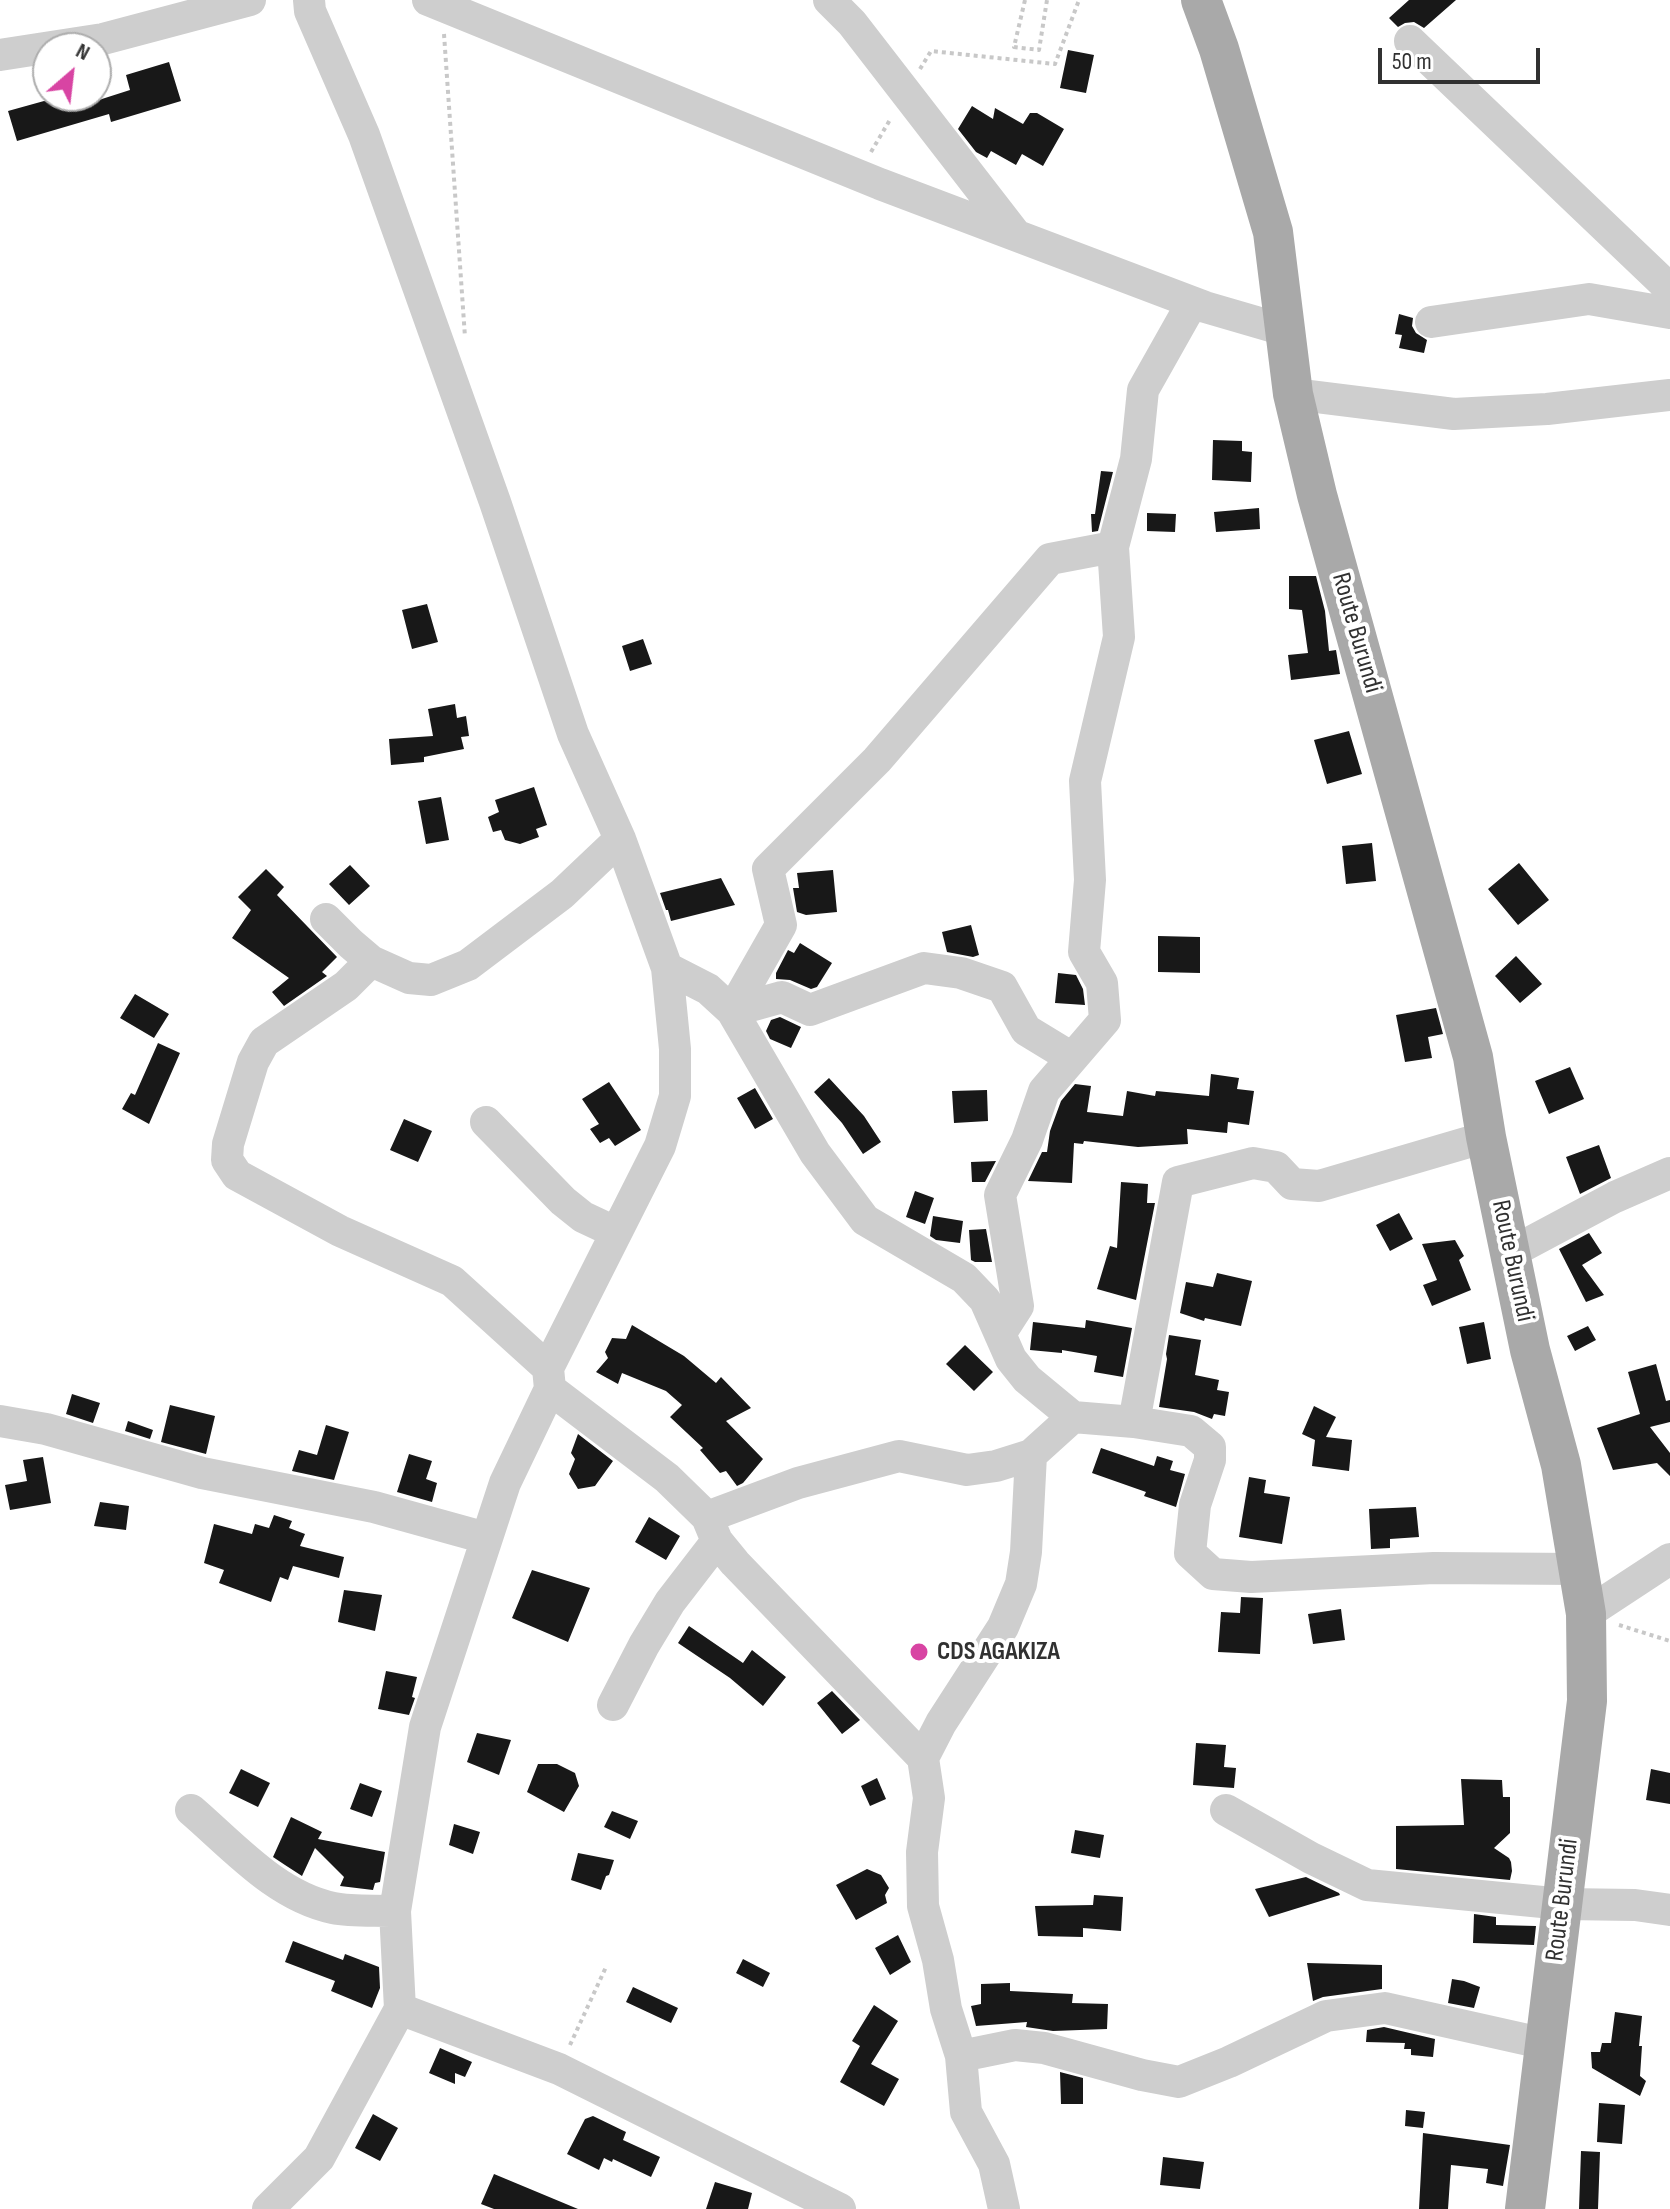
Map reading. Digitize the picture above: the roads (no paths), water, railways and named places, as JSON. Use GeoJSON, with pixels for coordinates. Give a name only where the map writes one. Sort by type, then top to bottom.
{"type":"FeatureCollection","features":[{"type":"Feature","properties":{"kind":"main road","name":"Route Burundi"},"geometry":{"type":"LineString","coordinates":[[1201,0],[1219,49],[1273,232],[1293,394],[1317,495],[1473,1057],[1486,1137],[1530,1350],[1561,1465],[1586,1614],[1587,1701],[1525,2209]]}},
{"type":"Feature","properties":{"kind":"street"},"geometry":{"type":"LineString","coordinates":[[0,55],[103,39],[250,0]]}},
{"type":"Feature","properties":{"kind":"street"},"geometry":{"type":"LineString","coordinates":[[268,2209],[319,2158],[400,2009],[395,1911],[425,1727],[505,1483],[615,1232],[660,1146],[675,1096],[675,1049],[667,968],[620,839],[573,734],[495,502],[369,149],[310,11],[309,0]]}},
{"type":"Feature","properties":{"kind":"street"},"geometry":{"type":"LineString","coordinates":[[829,0],[852,23],[907,92],[1017,236]]}},
{"type":"Feature","properties":{"kind":"street"},"geometry":{"type":"LineString","coordinates":[[435,3],[1017,236],[1192,303],[1284,330]]}},
{"type":"Feature","properties":{"kind":"street"},"geometry":{"type":"LineString","coordinates":[[1410,41],[1670,289]]}},
{"type":"Feature","properties":{"kind":"street"},"geometry":{"type":"LineString","coordinates":[[1431,322],[1589,299],[1670,313]]}},
{"type":"Feature","properties":{"kind":"street"},"geometry":{"type":"LineString","coordinates":[[1000,1334],[1018,1306],[1000,1195],[1027,1140],[1044,1091],[1105,1020],[1102,983],[1084,952],[1090,880],[1085,781],[1119,637],[1113,547],[1136,459],[1143,390],[1192,303]]}},
{"type":"Feature","properties":{"kind":"street"},"geometry":{"type":"LineString","coordinates":[[1293,394],[1454,414],[1547,409],[1670,395]]}},
{"type":"Feature","properties":{"kind":"street"},"geometry":{"type":"LineString","coordinates":[[732,1011],[781,925],[768,869],[877,760],[1050,559],[1113,547]]}},
{"type":"Feature","properties":{"kind":"street"},"geometry":{"type":"LineString","coordinates":[[326,919],[371,961],[409,978],[431,980],[468,965],[562,894],[620,839]]}},
{"type":"Feature","properties":{"kind":"street"},"geometry":{"type":"LineString","coordinates":[[371,961],[346,986],[264,1042],[253,1062],[238,1106],[227,1160],[237,1175],[340,1231],[452,1281],[549,1378],[667,1478],[712,1529],[735,1563],[923,1758],[929,1798],[922,1852],[923,1906],[938,1960],[946,2009],[961,2056],[966,2112],[994,2164],[1004,2209]]}},
{"type":"Feature","properties":{"kind":"street"},"geometry":{"type":"LineString","coordinates":[[667,968],[708,989],[732,1011],[815,1153],[865,1220],[964,1278],[985,1300],[1011,1359],[1027,1379],[1073,1417],[1191,1431],[1210,1447],[1210,1460],[1195,1505],[1190,1553],[1213,1574],[1251,1577],[1434,1568],[1579,1569]]}},
{"type":"Feature","properties":{"kind":"street"},"geometry":{"type":"LineString","coordinates":[[732,1011],[782,997],[810,1010],[924,968],[961,973],[1002,987],[1026,1030],[1072,1058]]}},
{"type":"Feature","properties":{"kind":"street"},"geometry":{"type":"LineString","coordinates":[[486,1122],[563,1201],[583,1217],[615,1232]]}},
{"type":"Feature","properties":{"kind":"street"},"geometry":{"type":"LineString","coordinates":[[1134,1422],[1178,1182],[1253,1163],[1276,1167],[1292,1184],[1319,1186],[1486,1137]]}},
{"type":"Feature","properties":{"kind":"street"},"geometry":{"type":"LineString","coordinates":[[1510,1253],[1615,1197],[1670,1173]]}},
{"type":"Feature","properties":{"kind":"street"},"geometry":{"type":"LineString","coordinates":[[613,1705],[712,1529],[798,1483],[899,1456],[967,1470],[996,1466],[1031,1455],[1073,1417]]}},
{"type":"Feature","properties":{"kind":"street"},"geometry":{"type":"LineString","coordinates":[[0,1421],[46,1429],[202,1473],[374,1507],[486,1538]]}},
{"type":"Feature","properties":{"kind":"street"},"geometry":{"type":"LineString","coordinates":[[923,1758],[941,1723],[1003,1627],[1021,1584],[1026,1552],[1031,1455]]}},
{"type":"Feature","properties":{"kind":"street"},"geometry":{"type":"LineString","coordinates":[[1586,1614],[1670,1559]]}},
{"type":"Feature","properties":{"kind":"street"},"geometry":{"type":"LineString","coordinates":[[191,1810],[268,1877],[295,1894],[333,1908],[395,1911]]}},
{"type":"Feature","properties":{"kind":"street"},"geometry":{"type":"LineString","coordinates":[[1226,1810],[1311,1858],[1367,1885],[1563,1904],[1635,1905],[1670,1910]]}},
{"type":"Feature","properties":{"kind":"street"},"geometry":{"type":"LineString","coordinates":[[961,2056],[1015,2045],[1029,2046],[1179,2082],[1326,2016],[1385,2008],[1546,2044]]}},
{"type":"Feature","properties":{"kind":"street"},"geometry":{"type":"LineString","coordinates":[[400,2009],[559,2069],[840,2209]]}},
{"type":"Feature","properties":{"kind":"place","name":"CDS AGAKIZA"},"geometry":{"type":"Point","coordinates":[919,1652]}}]}
